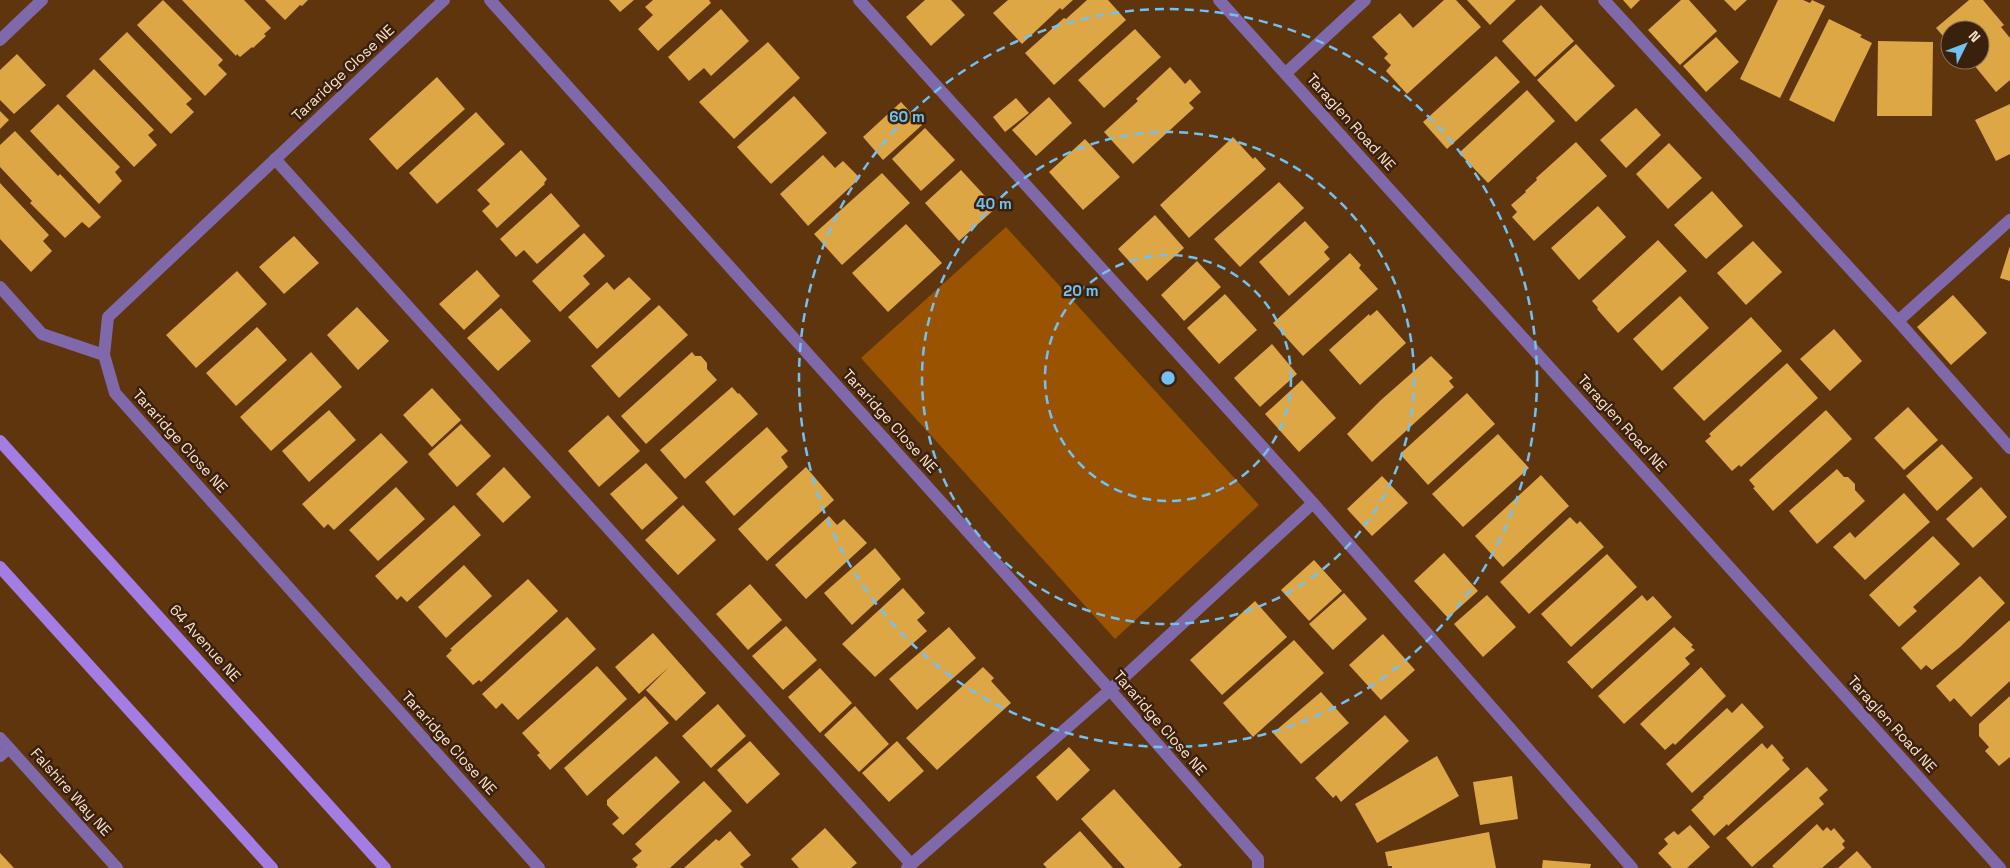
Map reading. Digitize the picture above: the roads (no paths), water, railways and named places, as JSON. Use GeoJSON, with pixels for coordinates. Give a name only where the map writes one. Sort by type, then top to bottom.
{"type":"FeatureCollection","features":[{"type":"Feature","properties":{"kind":"main road","name":"64 Avenue NE"},"geometry":{"type":"LineString","coordinates":[[0,441],[385,868]]}},
{"type":"Feature","properties":{"kind":"main road"},"geometry":{"type":"LineString","coordinates":[[0,567],[272,868]]}},
{"type":"Feature","properties":{"kind":"street"},"geometry":{"type":"LineString","coordinates":[[0,40],[42,0]]}},
{"type":"Feature","properties":{"kind":"street","name":"Tararidge Close NE"},"geometry":{"type":"LineString","coordinates":[[444,0],[108,317],[104,355],[115,393],[539,868]]}},
{"type":"Feature","properties":{"kind":"street","name":"Tararidge Close NE"},"geometry":{"type":"LineString","coordinates":[[490,0],[1110,690],[1258,859],[1258,868]]}},
{"type":"Feature","properties":{"kind":"street"},"geometry":{"type":"LineString","coordinates":[[859,0],[1313,503],[1632,868]]}},
{"type":"Feature","properties":{"kind":"street","name":"Taraglen Road NE"},"geometry":{"type":"LineString","coordinates":[[1219,0],[2000,868]]}},
{"type":"Feature","properties":{"kind":"street"},"geometry":{"type":"LineString","coordinates":[[1286,73],[1365,0]]}},
{"type":"Feature","properties":{"kind":"street"},"geometry":{"type":"LineString","coordinates":[[1604,0],[1898,321],[2010,448]]}},
{"type":"Feature","properties":{"kind":"street"},"geometry":{"type":"LineString","coordinates":[[275,159],[909,866],[1110,690],[1313,503]]}},
{"type":"Feature","properties":{"kind":"street"},"geometry":{"type":"LineString","coordinates":[[1898,321],[2010,220]]}},
{"type":"Feature","properties":{"kind":"street"},"geometry":{"type":"LineString","coordinates":[[0,287],[42,334],[104,355]]}},
{"type":"Feature","properties":{"kind":"street","name":"Falshire Way NE"},"geometry":{"type":"LineString","coordinates":[[0,738],[5,752],[117,868]]}}]}
